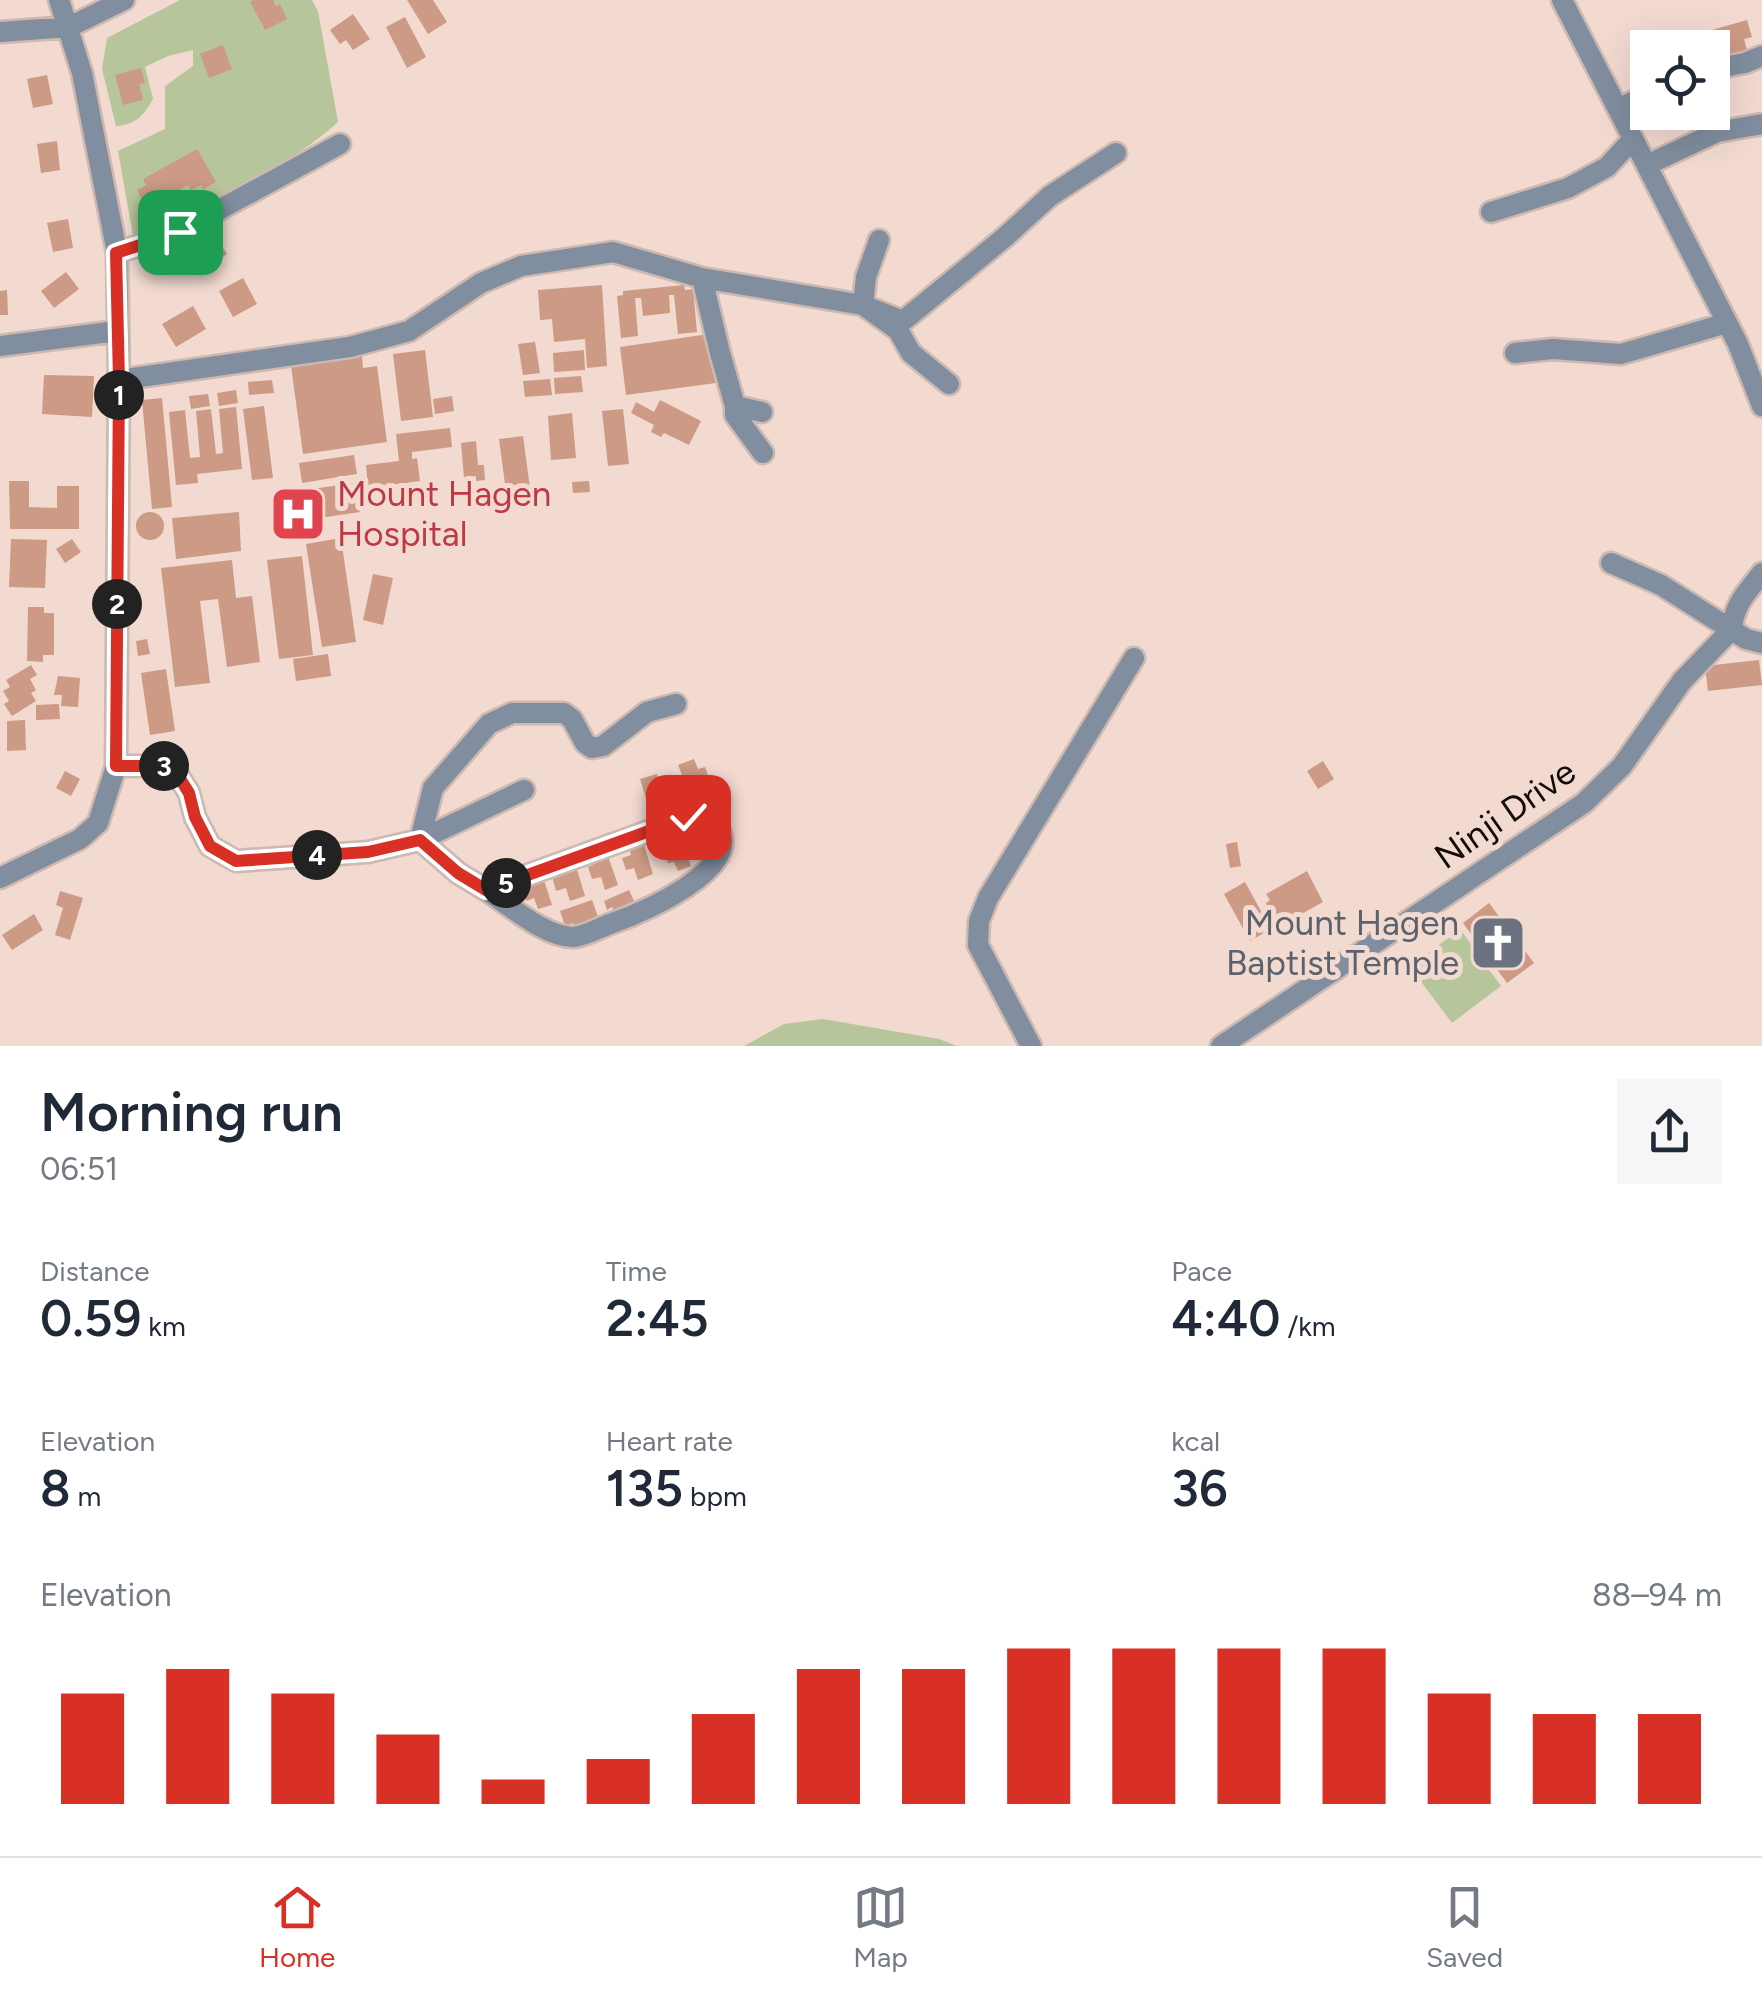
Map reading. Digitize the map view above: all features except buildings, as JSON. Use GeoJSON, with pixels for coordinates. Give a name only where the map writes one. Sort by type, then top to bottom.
{"type":"FeatureCollection","features":[{"type":"Feature","properties":{"kind":"street"},"geometry":{"type":"LineString","coordinates":[[0,878],[80,840],[98,823],[116,766],[116,253],[82,73],[59,0]]}},
{"type":"Feature","properties":{"kind":"street"},"geometry":{"type":"LineString","coordinates":[[0,32],[69,26],[124,0]]}},
{"type":"Feature","properties":{"kind":"street"},"geometry":{"type":"LineString","coordinates":[[1562,0],[1738,344],[1762,406]]}},
{"type":"Feature","properties":{"kind":"street"},"geometry":{"type":"LineString","coordinates":[[1730,66],[1762,56]]}},
{"type":"Feature","properties":{"kind":"street"},"geometry":{"type":"LineString","coordinates":[[1618,109],[1630,103]]}},
{"type":"Feature","properties":{"kind":"street"},"geometry":{"type":"LineString","coordinates":[[1647,166],[1717,132],[1762,124]]}},
{"type":"Feature","properties":{"kind":"street"},"geometry":{"type":"LineString","coordinates":[[1492,212],[1568,188],[1607,168],[1634,139]]}},
{"type":"Feature","properties":{"kind":"street"},"geometry":{"type":"LineString","coordinates":[[116,253],[180,232],[340,144]]}},
{"type":"Feature","properties":{"kind":"street"},"geometry":{"type":"LineString","coordinates":[[119,380],[350,348],[409,331],[481,283],[522,266],[614,252],[702,278],[864,305],[903,320],[1050,196],[1116,154]]}},
{"type":"Feature","properties":{"kind":"street"},"geometry":{"type":"LineString","coordinates":[[864,305],[866,277],[880,240]]}},
{"type":"Feature","properties":{"kind":"street"},"geometry":{"type":"LineString","coordinates":[[702,278],[735,415],[763,452]]}},
{"type":"Feature","properties":{"kind":"street"},"geometry":{"type":"LineString","coordinates":[[864,305],[898,330],[911,353],[949,384]]}},
{"type":"Feature","properties":{"kind":"street"},"geometry":{"type":"LineString","coordinates":[[1514,354],[1553,349],[1621,354],[1727,323]]}},
{"type":"Feature","properties":{"kind":"street"},"geometry":{"type":"LineString","coordinates":[[0,346],[117,331]]}},
{"type":"Feature","properties":{"kind":"street"},"geometry":{"type":"LineString","coordinates":[[735,406],[762,412]]}},
{"type":"Feature","properties":{"kind":"street"},"geometry":{"type":"LineString","coordinates":[[1611,563],[1661,585],[1746,640],[1762,643]]}},
{"type":"Feature","properties":{"kind":"street","name":"Ninji Drive"},"geometry":{"type":"LineString","coordinates":[[1222,1046],[1584,803],[1622,766],[1682,682],[1732,629],[1738,602],[1762,573]]}},
{"type":"Feature","properties":{"kind":"street"},"geometry":{"type":"LineString","coordinates":[[1031,1046],[978,946],[979,921],[988,898],[1134,658]]}},
{"type":"Feature","properties":{"kind":"street"},"geometry":{"type":"LineString","coordinates":[[420,840],[433,788],[489,724],[512,713],[564,713],[592,748],[604,746],[647,712],[676,704]]}},
{"type":"Feature","properties":{"kind":"street"},"geometry":{"type":"LineString","coordinates":[[116,766],[172,766],[189,793],[195,817],[210,846],[236,861],[368,852],[420,840],[524,790]]}},
{"type":"Feature","properties":{"kind":"street"},"geometry":{"type":"LineString","coordinates":[[420,840],[458,873],[552,933],[576,937],[631,916],[693,884],[712,865],[722,845],[718,826],[704,816],[688,817],[486,890]]}},
{"type":"Feature","properties":{"kind":"green space"},"geometry":{"type":"Polygon","coordinates":[[[180,0],[312,0],[318,11],[338,122],[266,172],[133,236],[118,151],[165,129],[165,86],[193,66],[193,50],[145,67],[153,99],[139,118],[116,126],[102,69],[107,38],[180,0]]]}},
{"type":"Feature","properties":{"kind":"green space"},"geometry":{"type":"Polygon","coordinates":[[[1460,929],[1501,986],[1452,1023],[1410,967],[1460,929]]]}},
{"type":"Feature","properties":{"kind":"green space"},"geometry":{"type":"Polygon","coordinates":[[[823,1019],[939,1039],[957,1046],[744,1046],[784,1024],[823,1019]]]}},
{"type":"Feature","properties":{"kind":"place","name":"Mount Hagen Hospital"},"geometry":{"type":"Point","coordinates":[298,514]}},
{"type":"Feature","properties":{"kind":"place","name":"Mount Hagen Baptist Temple"},"geometry":{"type":"Point","coordinates":[1498,943]}},
{"type":"Feature","properties":{"kind":"route"},"geometry":{"type":"LineString","coordinates":[[180,232],[116,253],[116,766],[172,766],[189,793],[195,817],[210,846],[236,861],[368,852],[420,840],[458,873],[486,890],[688,817]]}}]}
